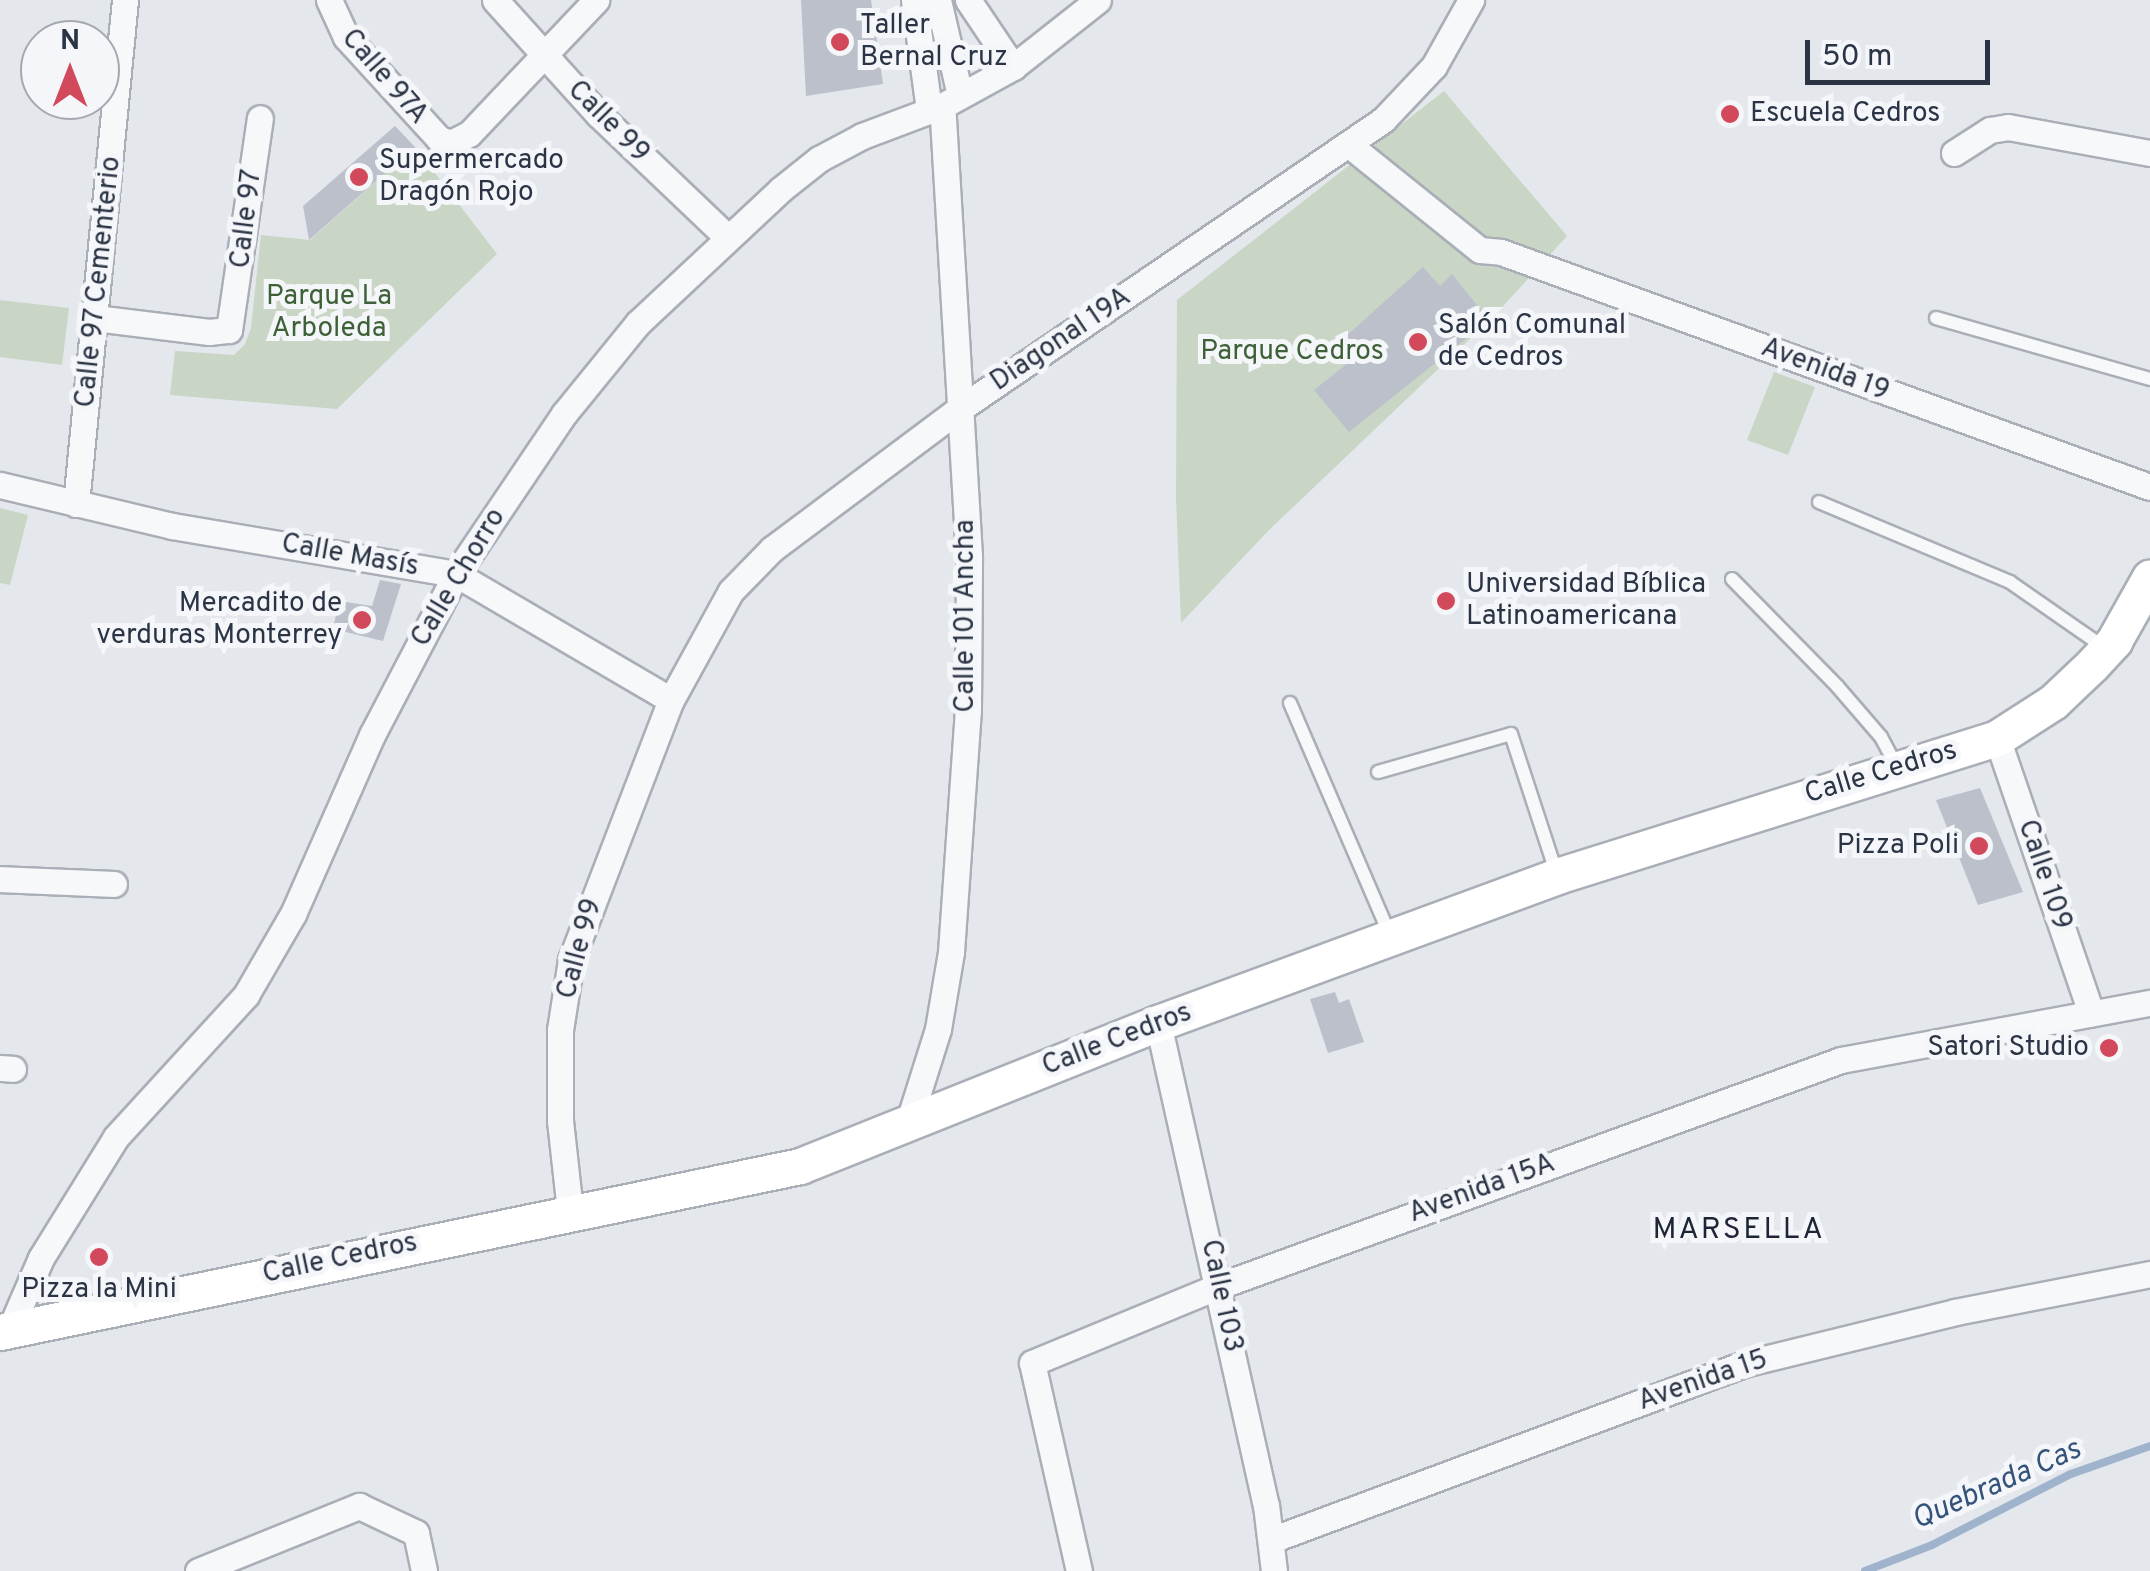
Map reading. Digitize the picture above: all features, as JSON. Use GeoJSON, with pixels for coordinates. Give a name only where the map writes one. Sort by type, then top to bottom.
{"type":"FeatureCollection","features":[{"type":"Feature","properties":{"kind":"street","name":"Calle 97 Cementerio"},"geometry":{"type":"LineString","coordinates":[[76,504],[126,0]]}},
{"type":"Feature","properties":{"kind":"street","name":"Calle 97A"},"geometry":{"type":"LineString","coordinates":[[329,0],[346,36],[438,139],[451,143],[469,134],[542,55]]}},
{"type":"Feature","properties":{"kind":"street","name":"Calle 99"},"geometry":{"type":"LineString","coordinates":[[495,0],[598,115],[728,238]]}},
{"type":"Feature","properties":{"kind":"street"},"geometry":{"type":"LineString","coordinates":[[542,55],[596,0]]}},
{"type":"Feature","properties":{"kind":"street"},"geometry":{"type":"LineString","coordinates":[[914,0],[944,104]]}},
{"type":"Feature","properties":{"kind":"street"},"geometry":{"type":"LineString","coordinates":[[938,0],[944,104]]}},
{"type":"Feature","properties":{"kind":"street"},"geometry":{"type":"LineString","coordinates":[[968,0],[1013,67]]}},
{"type":"Feature","properties":{"kind":"street","name":"Calle Chorro"},"geometry":{"type":"LineString","coordinates":[[5,1330],[41,1258],[116,1136],[246,995],[293,914],[372,735],[456,574],[564,414],[638,323],[819,160],[862,136],[944,104],[1013,67],[1098,0]]}},
{"type":"Feature","properties":{"kind":"street","name":"Diagonal 19A"},"geometry":{"type":"LineString","coordinates":[[671,700],[730,591],[772,549],[958,410],[1348,144],[1411,94],[1434,66],[1471,0]]}},
{"type":"Feature","properties":{"kind":"street","name":"Calle 101 Ancha"},"geometry":{"type":"LineString","coordinates":[[909,1121],[938,1029],[952,952],[968,710],[969,556],[944,104]]}},
{"type":"Feature","properties":{"kind":"street","name":"Calle 97"},"geometry":{"type":"LineString","coordinates":[[96,318],[222,333],[230,330],[260,118]]}},
{"type":"Feature","properties":{"kind":"street"},"geometry":{"type":"LineString","coordinates":[[1954,153],[1990,130],[2008,126],[2150,154]]}},
{"type":"Feature","properties":{"kind":"street","name":"Avenida 19"},"geometry":{"type":"LineString","coordinates":[[1348,144],[1439,221],[1480,250],[1501,252],[2150,487]]}},
{"type":"Feature","properties":{"kind":"street","name":"Calle Masís"},"geometry":{"type":"LineString","coordinates":[[0,485],[172,526],[456,574],[671,700]]}},
{"type":"Feature","properties":{"kind":"street","name":"Calle Cedros"},"geometry":{"type":"LineString","coordinates":[[5,1330],[800,1166],[1158,1023],[1557,876],[1996,738],[2054,702],[2106,649],[2150,576]]}},
{"type":"Feature","properties":{"kind":"street","name":"Calle 99"},"geometry":{"type":"LineString","coordinates":[[570,1211],[560,1122],[560,1030],[571,960],[671,700]]}},
{"type":"Feature","properties":{"kind":"street","name":"Calle 109"},"geometry":{"type":"LineString","coordinates":[[1996,738],[2091,1012]]}},
{"type":"Feature","properties":{"kind":"street"},"geometry":{"type":"LineString","coordinates":[[0,879],[114,884]]}},
{"type":"Feature","properties":{"kind":"street","name":"Avenida 15A"},"geometry":{"type":"LineString","coordinates":[[1079,1571],[1032,1363],[1219,1286],[1842,1060],[2150,1003]]}},
{"type":"Feature","properties":{"kind":"street","name":"Calle 103"},"geometry":{"type":"LineString","coordinates":[[1158,1023],[1219,1286],[1274,1571]]}},
{"type":"Feature","properties":{"kind":"street","name":"Avenida 15"},"geometry":{"type":"LineString","coordinates":[[1270,1540],[1744,1364],[1955,1312],[2150,1274]]}},
{"type":"Feature","properties":{"kind":"street"},"geometry":{"type":"LineString","coordinates":[[198,1571],[359,1506],[416,1533],[424,1571]]}},
{"type":"Feature","properties":{"kind":"lane"},"geometry":{"type":"LineString","coordinates":[[1936,318],[2150,378]]}},
{"type":"Feature","properties":{"kind":"lane"},"geometry":{"type":"LineString","coordinates":[[1819,502],[2010,582],[2106,649]]}},
{"type":"Feature","properties":{"kind":"lane"},"geometry":{"type":"LineString","coordinates":[[1732,579],[1848,698],[1881,737],[1898,767]]}},
{"type":"Feature","properties":{"kind":"lane"},"geometry":{"type":"LineString","coordinates":[[1290,703],[1390,937]]}},
{"type":"Feature","properties":{"kind":"lane"},"geometry":{"type":"LineString","coordinates":[[1378,772],[1510,734],[1557,876]]}},
{"type":"Feature","properties":{"kind":"green space","name":"Parque Cedros"},"geometry":{"type":"Polygon","coordinates":[[[1444,91],[1567,236],[1496,314],[1268,531],[1181,623],[1176,498],[1177,300],[1444,91]]]}},
{"type":"Feature","properties":{"kind":"green space","name":"Parque La Arboleda"},"geometry":{"type":"Polygon","coordinates":[[[415,147],[497,254],[337,409],[170,395],[175,351],[234,355],[245,344],[251,328],[261,235],[310,240],[415,147]]]}},
{"type":"Feature","properties":{"kind":"green space"},"geometry":{"type":"Polygon","coordinates":[[[0,300],[69,308],[62,365],[0,357],[0,300]]]}},
{"type":"Feature","properties":{"kind":"green space"},"geometry":{"type":"Polygon","coordinates":[[[1774,372],[1815,387],[1788,455],[1747,440],[1774,372]]]}},
{"type":"Feature","properties":{"kind":"green space"},"geometry":{"type":"Polygon","coordinates":[[[0,508],[28,515],[10,585],[0,583],[0,508]]]}},
{"type":"Feature","properties":{"kind":"building","name":"Taller Bernal Cruz"},"geometry":{"type":"Polygon","coordinates":[[[801,0],[871,0],[883,84],[806,96],[801,0]]]}},
{"type":"Feature","properties":{"kind":"building","name":"Supermercado Dragón Rojo"},"geometry":{"type":"Polygon","coordinates":[[[395,126],[415,147],[309,240],[303,206],[395,126]]]}},
{"type":"Feature","properties":{"kind":"building","name":"Salón Comunal de Cedros"},"geometry":{"type":"Polygon","coordinates":[[[1423,267],[1440,286],[1452,274],[1489,320],[1349,432],[1314,390],[1348,363],[1334,347],[1423,267]]]}},
{"type":"Feature","properties":{"kind":"building","name":"Mercadito de verduras Monterrey"},"geometry":{"type":"Polygon","coordinates":[[[380,580],[401,584],[383,641],[333,629],[339,601],[372,606],[380,580]]]}},
{"type":"Feature","properties":{"kind":"building","name":"Pizza Poli"},"geometry":{"type":"Polygon","coordinates":[[[1980,788],[2023,892],[1978,905],[1936,800],[1980,788]]]}},
{"type":"Feature","properties":{"kind":"building"},"geometry":{"type":"Polygon","coordinates":[[[1335,992],[1339,1003],[1349,999],[1364,1042],[1328,1053],[1310,999],[1335,992]]]}},
{"type":"Feature","properties":{"kind":"waterway","name":"Quebrada Cas"},"geometry":{"type":"LineString","coordinates":[[1865,1571],[1932,1545],[2071,1474],[2150,1446]]}},
{"type":"Feature","properties":{"kind":"place","name":"Taller Bernal Cruz"},"geometry":{"type":"Point","coordinates":[840,42]}},
{"type":"Feature","properties":{"kind":"place","name":"Escuela Cedros"},"geometry":{"type":"Point","coordinates":[1730,114]}},
{"type":"Feature","properties":{"kind":"place","name":"Supermercado Dragón Rojo"},"geometry":{"type":"Point","coordinates":[359,177]}},
{"type":"Feature","properties":{"kind":"place","name":"Salón Comunal de Cedros"},"geometry":{"type":"Point","coordinates":[1418,342]}},
{"type":"Feature","properties":{"kind":"place","name":"Universidad Bíblica Latinoamericana"},"geometry":{"type":"Point","coordinates":[1446,601]}},
{"type":"Feature","properties":{"kind":"place","name":"Mercadito de verduras Monterrey"},"geometry":{"type":"Point","coordinates":[362,620]}},
{"type":"Feature","properties":{"kind":"place","name":"Pizza Poli"},"geometry":{"type":"Point","coordinates":[1979,846]}},
{"type":"Feature","properties":{"kind":"place","name":"Satori Studio"},"geometry":{"type":"Point","coordinates":[2109,1048]}},
{"type":"Feature","properties":{"kind":"place","name":"Pizza la Mini"},"geometry":{"type":"Point","coordinates":[99,1257]}},
{"type":"Feature","properties":{"kind":"district","name":"MARSELLA"},"geometry":{"type":"Point","coordinates":[1739,1231]}}]}
